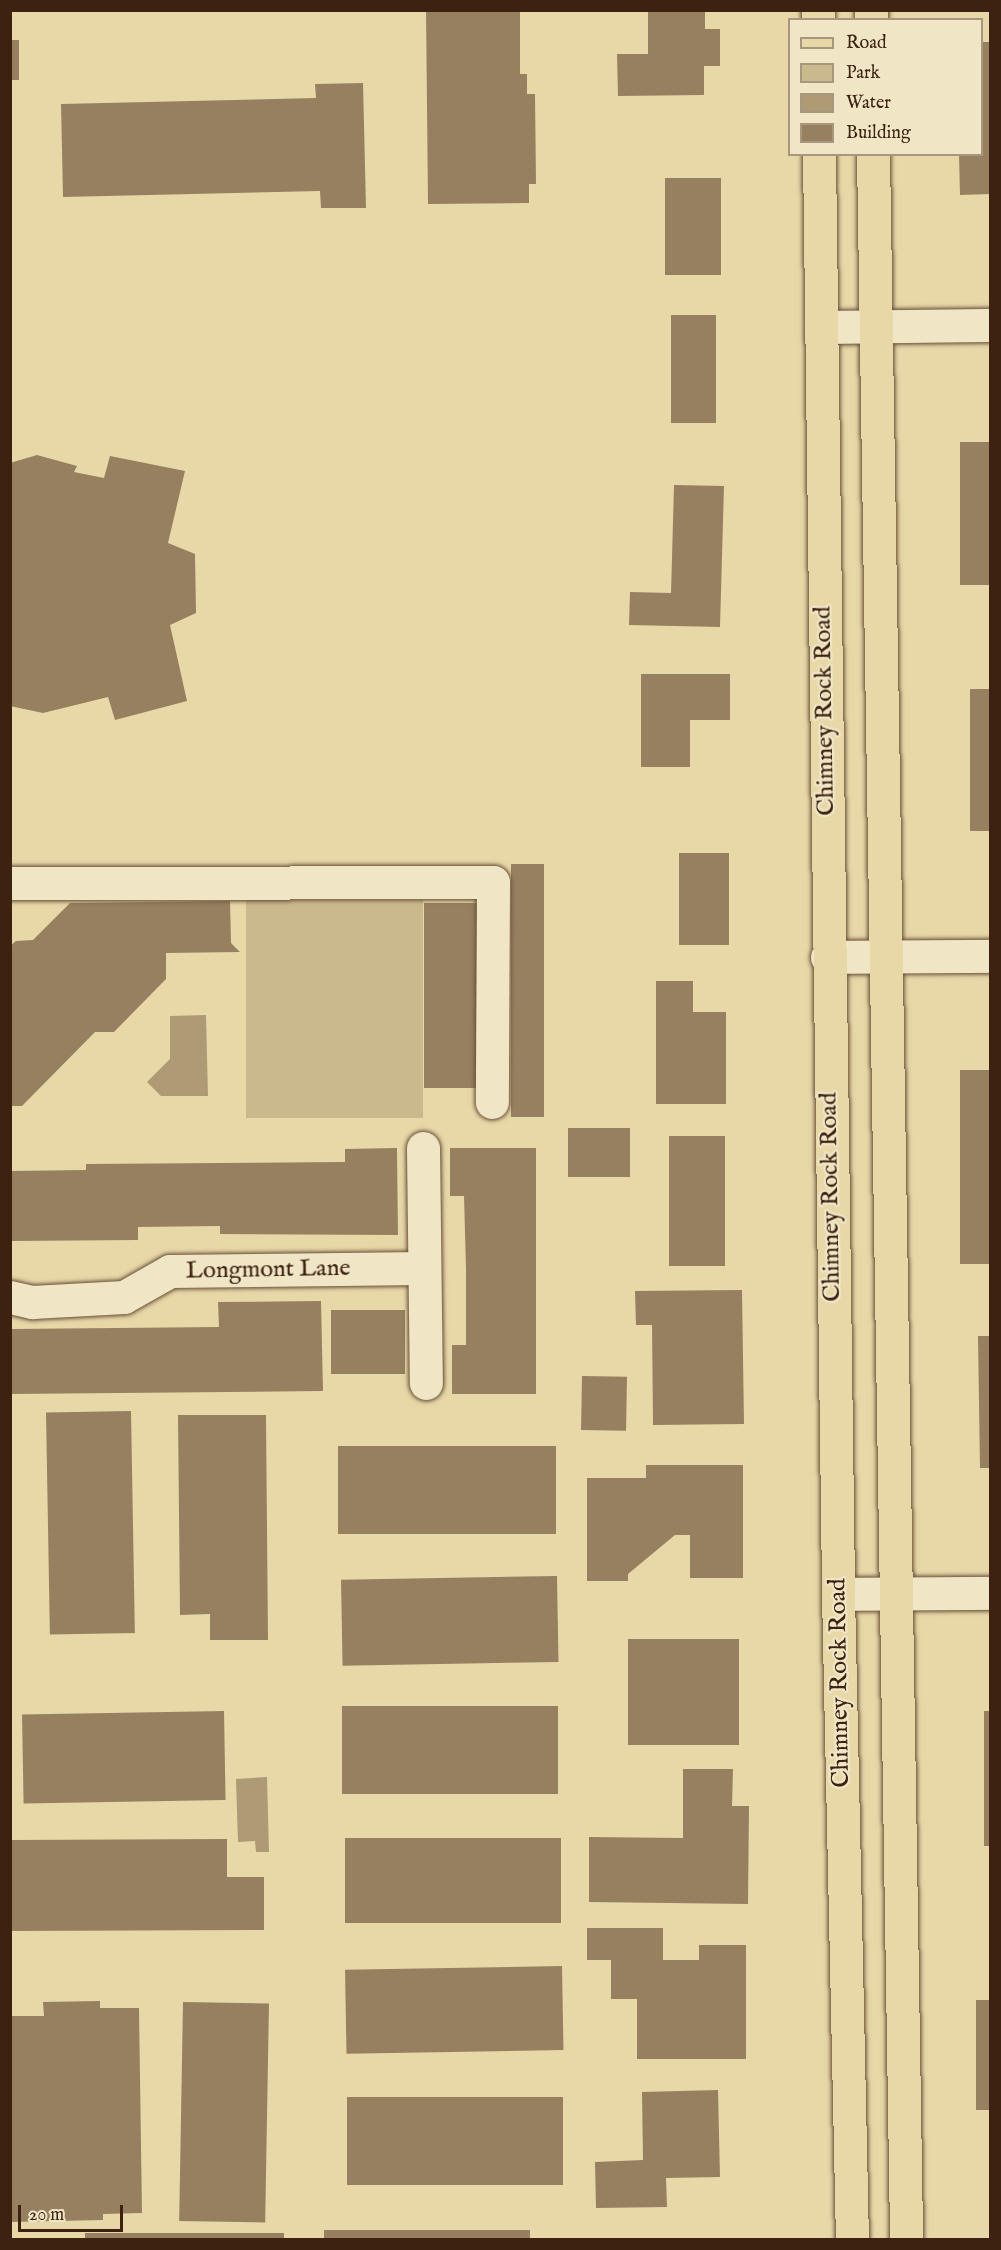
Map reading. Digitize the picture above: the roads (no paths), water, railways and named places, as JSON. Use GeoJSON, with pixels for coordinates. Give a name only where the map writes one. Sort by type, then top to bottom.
{"type":"FeatureCollection","features":[{"type":"Feature","properties":{"kind":"main road","name":"Chimney Rock Road"},"geometry":{"type":"LineString","coordinates":[[819,156],[827,957],[837,1594],[852,2240]]}},
{"type":"Feature","properties":{"kind":"main road"},"geometry":{"type":"LineString","coordinates":[[873,156],[906,2240]]}},
{"type":"Feature","properties":{"kind":"street"},"geometry":{"type":"LineString","coordinates":[[821,327],[990,326]]}},
{"type":"Feature","properties":{"kind":"street"},"geometry":{"type":"LineString","coordinates":[[10,883],[493,882],[492,1102]]}},
{"type":"Feature","properties":{"kind":"street"},"geometry":{"type":"LineString","coordinates":[[827,957],[990,956]]}},
{"type":"Feature","properties":{"kind":"street"},"geometry":{"type":"LineString","coordinates":[[423,1148],[426,1383]]}},
{"type":"Feature","properties":{"kind":"street","name":"Longmont Lane"},"geometry":{"type":"LineString","coordinates":[[10,1297],[32,1302],[124,1297],[170,1271],[424,1268]]}},
{"type":"Feature","properties":{"kind":"street"},"geometry":{"type":"LineString","coordinates":[[837,1594],[990,1593]]}},
{"type":"Feature","properties":{"kind":"water"},"geometry":{"type":"Polygon","coordinates":[[[206,1015],[208,1096],[161,1096],[147,1082],[170,1059],[170,1016],[206,1015]]]}},
{"type":"Feature","properties":{"kind":"water"},"geometry":{"type":"Polygon","coordinates":[[[267,1777],[269,1852],[256,1852],[255,1841],[238,1842],[236,1779],[267,1777]]]}}]}
